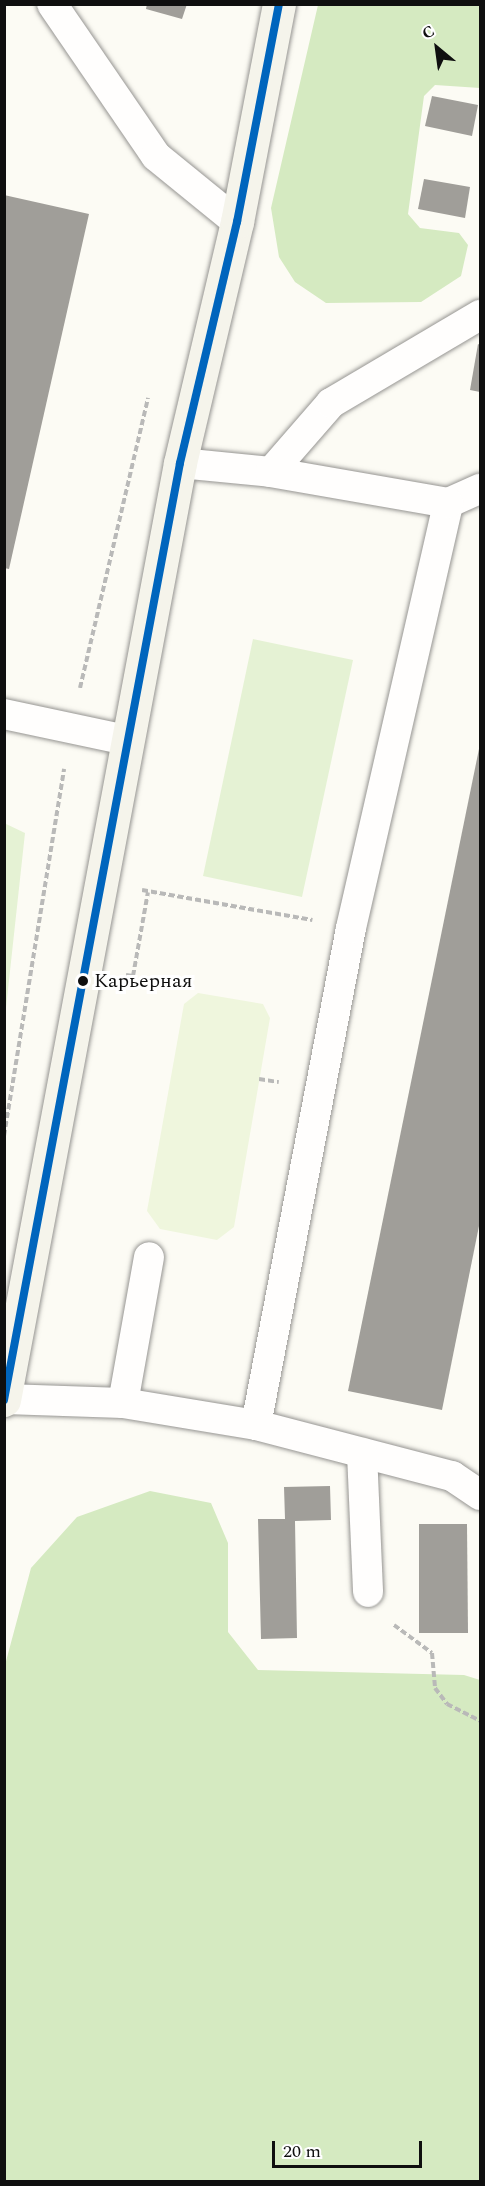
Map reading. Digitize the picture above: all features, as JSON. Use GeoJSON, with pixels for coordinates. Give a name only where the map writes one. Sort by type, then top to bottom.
{"type":"FeatureCollection","features":[{"type":"Feature","properties":{"kind":"street"},"geometry":{"type":"LineString","coordinates":[[5,1400],[126,740],[180,463],[237,222],[279,4]]}},
{"type":"Feature","properties":{"kind":"lane"},"geometry":{"type":"LineString","coordinates":[[52,4],[156,156],[237,222]]}},
{"type":"Feature","properties":{"kind":"lane"},"geometry":{"type":"LineString","coordinates":[[271,472],[331,404],[480,315]]}},
{"type":"Feature","properties":{"kind":"lane"},"geometry":{"type":"LineString","coordinates":[[180,463],[271,472],[448,503],[480,489]]}},
{"type":"Feature","properties":{"kind":"lane"},"geometry":{"type":"LineString","coordinates":[[256,1425],[351,928],[448,503]]}},
{"type":"Feature","properties":{"kind":"lane"},"geometry":{"type":"LineString","coordinates":[[4,714],[126,740]]}},
{"type":"Feature","properties":{"kind":"lane"},"geometry":{"type":"LineString","coordinates":[[123,1403],[149,1257]]}},
{"type":"Feature","properties":{"kind":"lane"},"geometry":{"type":"LineString","coordinates":[[5,1400],[123,1403],[256,1425],[452,1476],[480,1495]]}},
{"type":"Feature","properties":{"kind":"lane"},"geometry":{"type":"LineString","coordinates":[[362,1453],[368,1592]]}},
{"type":"Feature","properties":{"kind":"path"},"geometry":{"type":"LineString","coordinates":[[101,884],[351,928]]}},
{"type":"Feature","properties":{"kind":"path"},"geometry":{"type":"LineString","coordinates":[[368,1592],[389,1621],[432,1653],[435,1688],[447,1704],[480,1720]]}},
{"type":"Feature","properties":{"kind":"green space"},"geometry":{"type":"Polygon","coordinates":[[[318,5],[480,5],[480,88],[435,85],[424,96],[408,214],[420,228],[459,233],[468,245],[461,276],[421,302],[326,303],[295,282],[279,257],[271,208],[318,5]]]}},
{"type":"Feature","properties":{"kind":"green space"},"geometry":{"type":"Polygon","coordinates":[[[253,639],[353,660],[302,897],[203,876],[253,639]]]}},
{"type":"Feature","properties":{"kind":"green space"},"geometry":{"type":"Polygon","coordinates":[[[4,823],[25,833],[5,1017],[4,1017],[4,823]]]}},
{"type":"Feature","properties":{"kind":"green space"},"geometry":{"type":"Polygon","coordinates":[[[198,993],[263,1004],[270,1018],[234,1227],[217,1240],[160,1229],[147,1211],[184,1004],[198,993]]]}},
{"type":"Feature","properties":{"kind":"green space"},"geometry":{"type":"Polygon","coordinates":[[[150,1491],[211,1503],[228,1543],[228,1632],[258,1670],[464,1675],[480,1680],[480,2181],[5,2181],[5,1665],[31,1568],[77,1517],[150,1491]]]}},
{"type":"Feature","properties":{"kind":"building"},"geometry":{"type":"Polygon","coordinates":[[[147,4],[187,4],[182,19],[146,9],[147,4]]]}},
{"type":"Feature","properties":{"kind":"building"},"geometry":{"type":"Polygon","coordinates":[[[432,96],[478,105],[472,136],[425,126],[432,96]]]}},
{"type":"Feature","properties":{"kind":"building"},"geometry":{"type":"Polygon","coordinates":[[[424,179],[470,187],[465,218],[418,209],[424,179]]]}},
{"type":"Feature","properties":{"kind":"building"},"geometry":{"type":"Polygon","coordinates":[[[4,195],[89,214],[9,569],[4,568],[4,195]]]}},
{"type":"Feature","properties":{"kind":"building"},"geometry":{"type":"Polygon","coordinates":[[[478,344],[480,345],[480,392],[470,390],[478,344]]]}},
{"type":"Feature","properties":{"kind":"building"},"geometry":{"type":"Polygon","coordinates":[[[480,744],[480,1221],[442,1410],[348,1391],[480,744]]]}},
{"type":"Feature","properties":{"kind":"building"},"geometry":{"type":"Polygon","coordinates":[[[330,1486],[331,1520],[295,1521],[297,1638],[261,1639],[258,1519],[285,1519],[284,1487],[330,1486]]]}},
{"type":"Feature","properties":{"kind":"building"},"geometry":{"type":"Polygon","coordinates":[[[419,1524],[467,1524],[468,1633],[419,1633],[419,1524]]]}},
{"type":"Feature","properties":{"kind":"transit line"},"geometry":{"type":"LineString","coordinates":[[4,1400],[180,463],[237,222],[279,4]]}},
{"type":"Feature","properties":{"kind":"place","name":"Карьерная"},"geometry":{"type":"Point","coordinates":[83,981]}}]}
